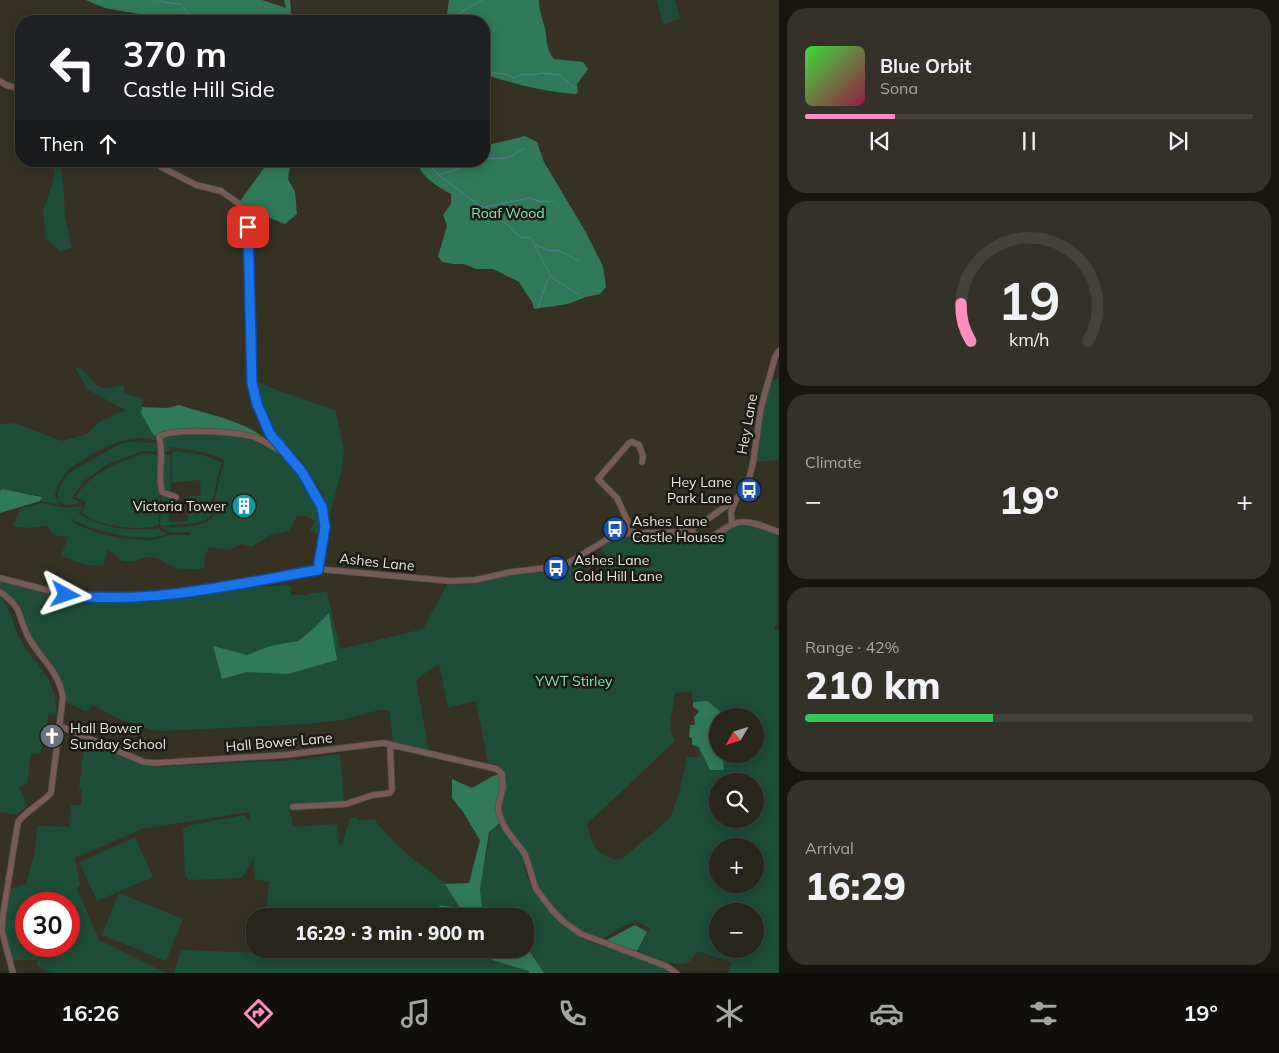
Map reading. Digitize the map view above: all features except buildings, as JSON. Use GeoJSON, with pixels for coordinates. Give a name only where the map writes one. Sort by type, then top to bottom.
{"type":"FeatureCollection","features":[{"type":"Feature","properties":{"kind":"street"},"geometry":{"type":"LineString","coordinates":[[0,81],[15,87]]}},
{"type":"Feature","properties":{"kind":"street"},"geometry":{"type":"LineString","coordinates":[[162,167],[196,185],[221,191],[242,206],[248,227],[252,383],[257,404],[270,434],[302,472],[322,507],[325,527],[318,570]]}},
{"type":"Feature","properties":{"kind":"street","name":"Hey Lane"},"geometry":{"type":"LineString","coordinates":[[736,498],[747,486],[753,463],[761,408],[775,357],[779,351]]}},
{"type":"Feature","properties":{"kind":"street"},"geometry":{"type":"LineString","coordinates":[[176,497],[162,492],[160,484],[159,476],[162,453],[159,437],[163,434],[195,431],[255,437],[286,453]]}},
{"type":"Feature","properties":{"kind":"street"},"geometry":{"type":"LineString","coordinates":[[633,532],[617,498],[598,479],[629,443],[632,442],[639,445],[643,456],[642,462]]}},
{"type":"Feature","properties":{"kind":"street"},"geometry":{"type":"LineString","coordinates":[[732,524],[731,512],[736,498]]}},
{"type":"Feature","properties":{"kind":"street","name":"Ashes Lane"},"geometry":{"type":"LineString","coordinates":[[0,578],[66,595],[119,598],[195,590],[318,570],[429,580],[475,580],[511,572],[563,566],[616,534],[679,532],[701,524],[713,517],[736,498]]}},
{"type":"Feature","properties":{"kind":"street"},"geometry":{"type":"LineString","coordinates":[[690,528],[697,536],[704,538],[712,538],[732,524],[739,522],[751,522],[779,532]]}},
{"type":"Feature","properties":{"kind":"street"},"geometry":{"type":"LineString","coordinates":[[0,592],[17,607],[31,642],[56,676],[63,697],[51,793],[46,799],[23,815],[18,822],[1,931],[13,973]]}},
{"type":"Feature","properties":{"kind":"street","name":"Hall Bower Lane"},"geometry":{"type":"LineString","coordinates":[[60,726],[138,760],[155,763],[285,755],[383,743],[497,769],[502,774],[503,787],[498,808],[500,816],[505,828],[525,854],[536,889],[552,910],[564,922],[581,934],[666,966],[676,973]]}},
{"type":"Feature","properties":{"kind":"street"},"geometry":{"type":"LineString","coordinates":[[293,807],[346,804],[373,795],[390,793],[392,789],[390,744]]}},
{"type":"Feature","properties":{"kind":"green space"},"geometry":{"type":"Polygon","coordinates":[[[86,0],[262,0],[286,8],[284,0],[290,0],[291,15],[145,15],[105,8],[86,0]]]}},
{"type":"Feature","properties":{"kind":"green space"},"geometry":{"type":"Polygon","coordinates":[[[449,0],[539,0],[551,55],[554,59],[583,62],[588,69],[577,84],[578,92],[576,94],[541,89],[490,76],[490,15],[432,15],[447,14],[449,0]]]}},
{"type":"Feature","properties":{"kind":"green space"},"geometry":{"type":"Polygon","coordinates":[[[657,0],[675,0],[680,19],[663,25],[657,0]]]}},
{"type":"Feature","properties":{"kind":"green space","name":"Roaf Wood"},"geometry":{"type":"Polygon","coordinates":[[[525,136],[537,142],[544,162],[585,231],[603,266],[606,287],[600,294],[568,304],[534,309],[532,302],[519,282],[493,269],[476,269],[464,264],[442,262],[438,256],[447,226],[443,215],[451,204],[451,194],[426,177],[420,167],[490,167],[490,145],[525,136]]]}},
{"type":"Feature","properties":{"kind":"green space"},"geometry":{"type":"Polygon","coordinates":[[[52,167],[60,167],[63,179],[65,216],[72,248],[60,251],[46,239],[43,211],[55,173],[52,167]]]}},
{"type":"Feature","properties":{"kind":"green space"},"geometry":{"type":"Polygon","coordinates":[[[290,167],[288,179],[295,192],[297,214],[285,224],[247,209],[240,201],[264,168],[290,167]]]}},
{"type":"Feature","properties":{"kind":"green space"},"geometry":{"type":"Polygon","coordinates":[[[75,367],[83,370],[99,387],[106,388],[124,385],[124,393],[143,399],[141,413],[156,440],[132,438],[114,444],[79,463],[62,477],[59,483],[55,496],[60,505],[40,501],[42,496],[2,489],[0,491],[0,424],[14,423],[62,441],[87,434],[99,422],[125,410],[87,389],[75,367]]]}},
{"type":"Feature","properties":{"kind":"green space"},"geometry":{"type":"Polygon","coordinates":[[[779,378],[779,460],[755,462],[768,391],[772,381],[779,378]]]}},
{"type":"Feature","properties":{"kind":"green space"},"geometry":{"type":"Polygon","coordinates":[[[254,380],[335,410],[344,448],[342,468],[327,526],[323,505],[325,497],[298,456],[289,453],[274,436],[263,413],[254,380]]]}},
{"type":"Feature","properties":{"kind":"green space"},"geometry":{"type":"Polygon","coordinates":[[[179,405],[235,422],[265,438],[188,429],[163,431],[154,436],[141,413],[142,407],[167,408],[179,405]]]}},
{"type":"Feature","properties":{"kind":"green space"},"geometry":{"type":"Polygon","coordinates":[[[187,433],[240,437],[264,444],[276,450],[299,472],[309,489],[319,512],[320,536],[310,530],[315,521],[307,516],[297,516],[289,531],[270,535],[252,547],[242,544],[230,550],[209,547],[205,556],[204,568],[176,569],[157,558],[145,557],[135,561],[123,561],[108,550],[103,566],[87,565],[61,556],[68,537],[53,535],[48,526],[26,528],[13,526],[20,509],[41,503],[67,508],[82,506],[79,514],[97,523],[126,529],[156,529],[159,527],[160,530],[168,534],[153,538],[123,536],[88,527],[69,518],[76,524],[108,535],[151,540],[169,535],[190,535],[190,532],[172,533],[161,527],[193,525],[206,522],[212,518],[218,506],[214,502],[224,461],[204,452],[171,447],[170,451],[165,452],[165,447],[161,440],[164,436],[187,433]]]}},
{"type":"Feature","properties":{"kind":"green space"},"geometry":{"type":"Polygon","coordinates":[[[128,442],[156,443],[160,452],[144,451],[108,464],[84,481],[72,498],[82,503],[67,505],[59,502],[59,490],[69,473],[118,445],[128,442]]]}},
{"type":"Feature","properties":{"kind":"green space"},"geometry":{"type":"Polygon","coordinates":[[[174,451],[203,455],[221,463],[212,501],[216,507],[207,519],[201,522],[160,525],[163,454],[170,455],[171,495],[174,499],[169,506],[169,522],[188,521],[187,503],[183,501],[186,497],[201,495],[200,480],[172,483],[172,454],[174,451]]]}},
{"type":"Feature","properties":{"kind":"green space"},"geometry":{"type":"Polygon","coordinates":[[[144,453],[160,455],[157,481],[157,489],[160,494],[159,525],[145,528],[118,526],[96,521],[82,513],[86,502],[75,497],[89,481],[106,469],[144,453]]]}},
{"type":"Feature","properties":{"kind":"green space"},"geometry":{"type":"Polygon","coordinates":[[[2,489],[42,497],[40,501],[0,513],[0,491],[2,489]]]}},
{"type":"Feature","properties":{"kind":"green space","name":"YWT Stirley"},"geometry":{"type":"Polygon","coordinates":[[[749,524],[777,533],[777,625],[774,627],[776,631],[779,630],[779,973],[728,973],[732,962],[719,958],[764,958],[764,903],[709,903],[709,955],[697,951],[690,961],[678,964],[664,961],[638,950],[650,929],[635,920],[600,940],[582,933],[555,910],[536,884],[531,869],[503,820],[501,809],[505,784],[504,771],[496,764],[488,763],[476,701],[448,708],[439,663],[416,680],[429,752],[393,742],[389,710],[379,710],[343,720],[307,724],[160,731],[125,721],[93,705],[86,712],[66,702],[63,686],[58,674],[32,638],[18,602],[0,588],[0,581],[3,581],[68,599],[121,601],[192,594],[259,583],[263,587],[291,585],[291,595],[327,592],[340,649],[423,629],[447,585],[475,584],[505,576],[560,570],[577,561],[589,579],[611,565],[600,546],[610,540],[632,535],[682,533],[707,542],[715,539],[733,525],[749,524]],[[691,691],[675,693],[670,724],[675,741],[587,824],[595,847],[610,858],[622,859],[670,818],[679,793],[687,757],[701,757],[697,747],[700,710],[693,702],[691,691]]]}},
{"type":"Feature","properties":{"kind":"green space"},"geometry":{"type":"Polygon","coordinates":[[[0,597],[8,608],[20,639],[50,682],[56,702],[56,715],[49,714],[40,754],[31,753],[27,783],[19,787],[27,805],[17,815],[0,812],[0,597]]]}},
{"type":"Feature","properties":{"kind":"green space"},"geometry":{"type":"Polygon","coordinates":[[[329,613],[337,660],[288,674],[247,672],[222,679],[213,646],[247,655],[270,646],[298,641],[329,613]]]}},
{"type":"Feature","properties":{"kind":"green space"},"geometry":{"type":"Polygon","coordinates":[[[707,701],[716,708],[709,708],[709,763],[723,763],[724,770],[710,770],[699,747],[692,745],[692,738],[689,737],[690,725],[695,725],[694,717],[699,712],[693,707],[693,702],[707,701]]]}},
{"type":"Feature","properties":{"kind":"green space"},"geometry":{"type":"Polygon","coordinates":[[[85,741],[135,762],[154,767],[297,760],[340,754],[344,802],[289,806],[293,827],[337,824],[339,844],[342,844],[350,818],[358,817],[358,820],[374,819],[403,850],[461,894],[474,892],[482,879],[491,828],[502,823],[523,856],[525,871],[533,891],[545,906],[566,926],[586,941],[656,964],[672,973],[174,973],[181,950],[246,952],[246,958],[534,958],[534,908],[482,908],[475,897],[455,908],[267,908],[269,882],[255,879],[253,856],[242,878],[189,880],[185,876],[183,829],[187,826],[244,815],[250,821],[250,812],[142,829],[75,858],[80,885],[77,888],[79,892],[15,892],[15,957],[80,957],[80,895],[99,940],[166,973],[51,973],[37,966],[37,960],[12,960],[4,929],[9,889],[26,884],[35,852],[37,827],[69,827],[71,805],[81,805],[82,789],[79,788],[85,741]]]}},
{"type":"Feature","properties":{"kind":"green space"},"geometry":{"type":"Polygon","coordinates":[[[500,774],[496,808],[501,822],[489,832],[480,890],[483,908],[460,908],[445,884],[469,883],[480,840],[452,798],[452,779],[472,788],[500,774]]]}},
{"type":"Feature","properties":{"kind":"green space"},"geometry":{"type":"Polygon","coordinates":[[[135,837],[153,877],[97,901],[79,862],[135,837]]]}},
{"type":"Feature","properties":{"kind":"green space"},"geometry":{"type":"Polygon","coordinates":[[[119,893],[183,919],[166,961],[102,935],[119,893]]]}},
{"type":"Feature","properties":{"kind":"green space"},"geometry":{"type":"Polygon","coordinates":[[[439,905],[460,908],[440,908],[439,905]]]}},
{"type":"Feature","properties":{"kind":"green space"},"geometry":{"type":"Polygon","coordinates":[[[635,925],[647,932],[637,951],[605,941],[635,925]]]}},
{"type":"Feature","properties":{"kind":"green space"},"geometry":{"type":"Polygon","coordinates":[[[491,958],[534,958],[544,973],[529,973],[529,971],[492,960],[491,958]]]}},
{"type":"Feature","properties":{"kind":"waterway"},"geometry":{"type":"LineString","coordinates":[[159,0],[180,4],[190,15]]}},
{"type":"Feature","properties":{"kind":"waterway"},"geometry":{"type":"LineString","coordinates":[[456,15],[482,0]]}},
{"type":"Feature","properties":{"kind":"waterway"},"geometry":{"type":"LineString","coordinates":[[490,73],[505,74],[514,78],[524,74],[560,75],[575,88]]}},
{"type":"Feature","properties":{"kind":"waterway"},"geometry":{"type":"LineString","coordinates":[[490,159],[508,158],[525,148]]}},
{"type":"Feature","properties":{"kind":"waterway"},"geometry":{"type":"LineString","coordinates":[[432,167],[436,173],[480,206],[487,208],[491,214],[509,226],[515,233],[521,237],[531,238],[551,277],[547,281],[538,307]]}},
{"type":"Feature","properties":{"kind":"waterway"},"geometry":{"type":"LineString","coordinates":[[440,175],[461,167]]}},
{"type":"Feature","properties":{"kind":"waterway"},"geometry":{"type":"LineString","coordinates":[[485,207],[529,198],[542,202],[553,201]]}},
{"type":"Feature","properties":{"kind":"waterway"},"geometry":{"type":"LineString","coordinates":[[536,245],[547,250],[560,251],[579,261]]}},
{"type":"Feature","properties":{"kind":"waterway"},"geometry":{"type":"LineString","coordinates":[[551,277],[578,294]]}},
{"type":"Feature","properties":{"kind":"place","name":"Hey Lane Park Lane"},"geometry":{"type":"Point","coordinates":[749,490]}},
{"type":"Feature","properties":{"kind":"place","name":"Victoria Tower"},"geometry":{"type":"Point","coordinates":[244,506]}},
{"type":"Feature","properties":{"kind":"place","name":"Ashes Lane Castle Houses"},"geometry":{"type":"Point","coordinates":[615,529]}},
{"type":"Feature","properties":{"kind":"place","name":"Ashes Lane Cold Hill Lane"},"geometry":{"type":"Point","coordinates":[556,568]}},
{"type":"Feature","properties":{"kind":"place","name":"Hall Bower Sunday School"},"geometry":{"type":"Point","coordinates":[52,736]}},
{"type":"Feature","properties":{"kind":"route"},"geometry":{"type":"LineString","coordinates":[[66,595],[86,598],[119,598],[195,590],[318,570],[325,527],[322,507],[302,472],[273,440],[257,404],[252,383],[248,227]]}}]}
